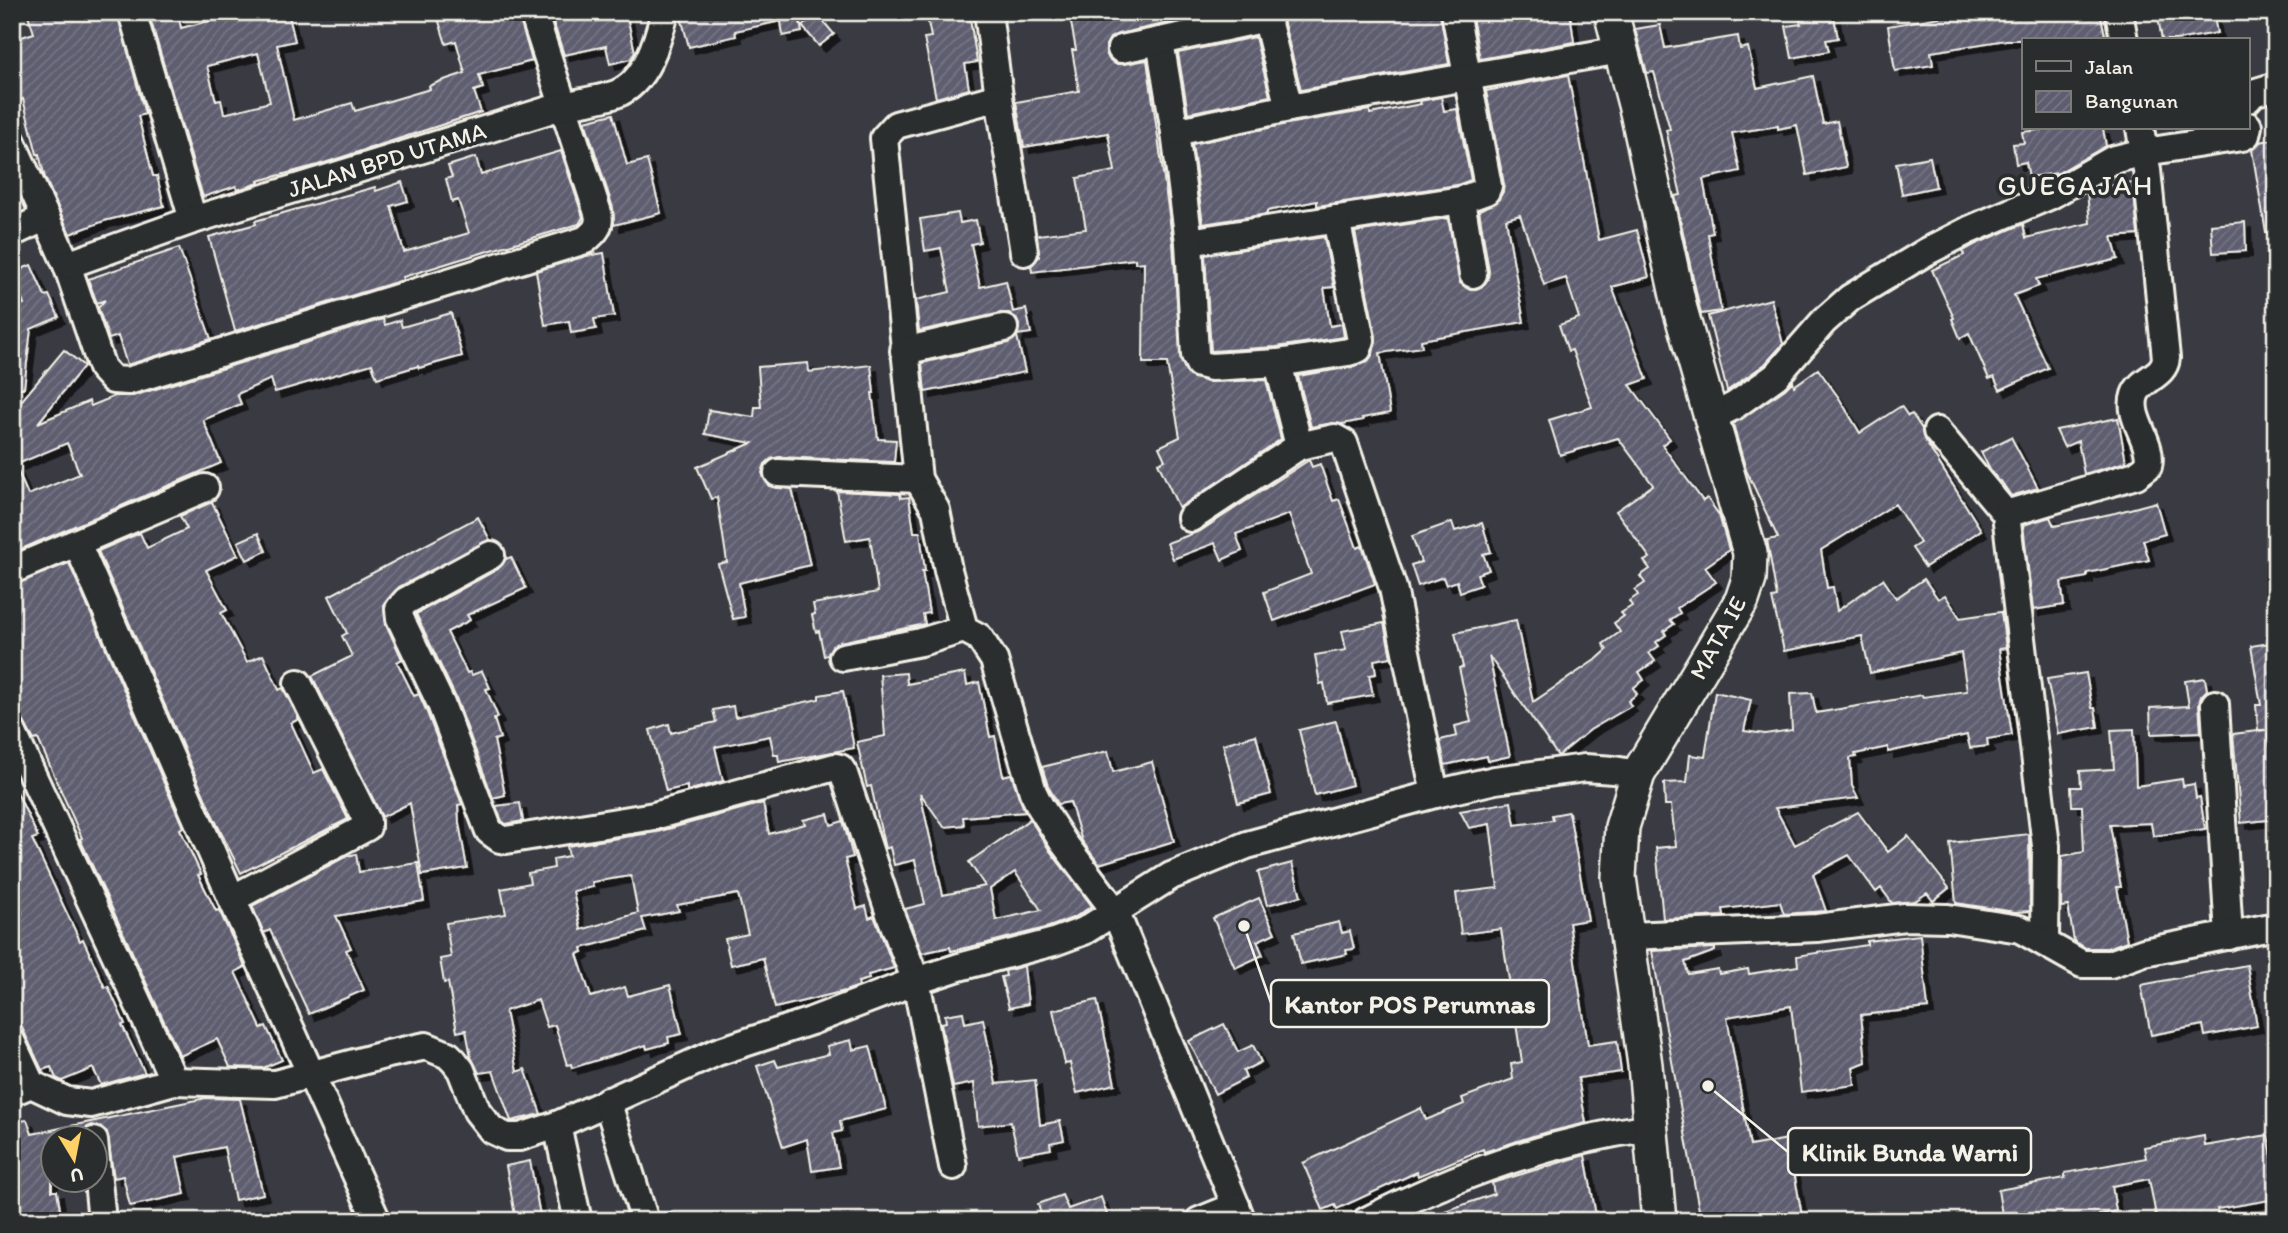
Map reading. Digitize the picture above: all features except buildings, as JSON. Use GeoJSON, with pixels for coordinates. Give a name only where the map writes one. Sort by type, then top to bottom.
{"type":"FeatureCollection","features":[{"type":"Feature","properties":{"kind":"street"},"geometry":{"type":"LineString","coordinates":[[132,12],[193,220]]}},
{"type":"Feature","properties":{"kind":"street"},"geometry":{"type":"LineString","coordinates":[[12,142],[67,265],[102,368],[113,380],[128,381],[585,240],[594,233],[599,219],[533,12]]}},
{"type":"Feature","properties":{"kind":"street","name":"JALAN BPD UTAMA"},"geometry":{"type":"LineString","coordinates":[[67,265],[193,220],[562,106],[617,94],[631,85],[647,62],[665,12]]}},
{"type":"Feature","properties":{"kind":"street"},"geometry":{"type":"LineString","coordinates":[[988,12],[1024,252]]}},
{"type":"Feature","properties":{"kind":"street"},"geometry":{"type":"LineString","coordinates":[[1189,242],[1461,200],[1486,191],[1488,186],[1455,12]]}},
{"type":"Feature","properties":{"kind":"street","name":"MATA IE"},"geometry":{"type":"LineString","coordinates":[[1611,12],[1622,50],[1680,309],[1750,553],[1749,579],[1742,600],[1638,774],[1622,827],[1619,877],[1652,1127],[1660,1221]]}},
{"type":"Feature","properties":{"kind":"street"},"geometry":{"type":"LineString","coordinates":[[2119,12],[2124,38]]}},
{"type":"Feature","properties":{"kind":"street"},"geometry":{"type":"LineString","coordinates":[[1121,49],[1266,15],[1289,108]]}},
{"type":"Feature","properties":{"kind":"street"},"geometry":{"type":"LineString","coordinates":[[1160,41],[1189,242],[1195,355],[1199,364],[1211,366],[1278,363],[1348,352],[1357,348],[1360,344],[1336,219]]}},
{"type":"Feature","properties":{"kind":"street"},"geometry":{"type":"LineString","coordinates":[[1175,132],[1289,108],[1622,50]]}},
{"type":"Feature","properties":{"kind":"street"},"geometry":{"type":"LineString","coordinates":[[2250,97],[2253,93],[2276,86]]}},
{"type":"Feature","properties":{"kind":"street"},"geometry":{"type":"LineString","coordinates":[[999,97],[896,125],[884,138],[918,479],[936,510],[964,629],[979,638],[994,660],[1040,806],[1063,842],[1115,911],[1239,1214],[1199,1221]]}},
{"type":"Feature","properties":{"kind":"street"},"geometry":{"type":"LineString","coordinates":[[1710,418],[1734,406],[1776,376],[1825,321],[1864,288],[1969,230],[2049,196],[2142,140],[2242,137],[2247,130]]}},
{"type":"Feature","properties":{"kind":"street"},"geometry":{"type":"LineString","coordinates":[[2006,514],[2136,475],[2148,466],[2150,456],[2135,412],[2135,397],[2141,386],[2163,369],[2166,358],[2142,140]]}},
{"type":"Feature","properties":{"kind":"street"},"geometry":{"type":"LineString","coordinates":[[1461,200],[1473,274]]}},
{"type":"Feature","properties":{"kind":"street"},"geometry":{"type":"LineString","coordinates":[[12,233],[46,218]]}},
{"type":"Feature","properties":{"kind":"street"},"geometry":{"type":"LineString","coordinates":[[904,351],[1004,328]]}},
{"type":"Feature","properties":{"kind":"street"},"geometry":{"type":"LineString","coordinates":[[1278,363],[1299,446]]}},
{"type":"Feature","properties":{"kind":"street"},"geometry":{"type":"LineString","coordinates":[[1937,431],[2006,514],[2046,846],[2045,941]]}},
{"type":"Feature","properties":{"kind":"street"},"geometry":{"type":"LineString","coordinates":[[1191,518],[1299,446],[1340,439],[1347,448],[1393,588],[1435,794]]}},
{"type":"Feature","properties":{"kind":"street"},"geometry":{"type":"LineString","coordinates":[[778,473],[918,479]]}},
{"type":"Feature","properties":{"kind":"street"},"geometry":{"type":"LineString","coordinates":[[12,570],[205,488]]}},
{"type":"Feature","properties":{"kind":"street"},"geometry":{"type":"LineString","coordinates":[[77,543],[232,899],[377,1221]]}},
{"type":"Feature","properties":{"kind":"street"},"geometry":{"type":"LineString","coordinates":[[491,555],[406,601],[399,609],[400,618],[441,704],[489,831],[500,839],[512,839],[594,827],[654,816],[835,767],[840,768],[845,774],[890,914],[916,981],[953,1166]]}},
{"type":"Feature","properties":{"kind":"street"},"geometry":{"type":"LineString","coordinates":[[844,657],[922,642],[964,629]]}},
{"type":"Feature","properties":{"kind":"street"},"geometry":{"type":"LineString","coordinates":[[232,899],[368,827],[298,683]]}},
{"type":"Feature","properties":{"kind":"street"},"geometry":{"type":"LineString","coordinates":[[2215,705],[2229,936]]}},
{"type":"Feature","properties":{"kind":"street"},"geometry":{"type":"LineString","coordinates":[[12,732],[174,1081]]}},
{"type":"Feature","properties":{"kind":"street"},"geometry":{"type":"LineString","coordinates":[[12,1043],[21,1088],[67,1101],[91,1104],[174,1081],[275,1084],[426,1046],[454,1060],[461,1070],[477,1111],[492,1130],[507,1137],[520,1137],[557,1125],[717,1052],[811,1021],[916,981],[1084,931],[1171,876],[1247,845],[1496,780],[1584,768],[1638,774]]}},
{"type":"Feature","properties":{"kind":"street"},"geometry":{"type":"LineString","coordinates":[[1628,936],[1817,928],[1905,917],[1948,918],[2020,929],[2082,964],[2110,964],[2144,952],[2276,926]]}},
{"type":"Feature","properties":{"kind":"street"},"geometry":{"type":"LineString","coordinates":[[607,1101],[645,1221]]}},
{"type":"Feature","properties":{"kind":"street"},"geometry":{"type":"LineString","coordinates":[[91,1104],[93,1124]]}},
{"type":"Feature","properties":{"kind":"street"},"geometry":{"type":"LineString","coordinates":[[557,1125],[578,1221]]}},
{"type":"Feature","properties":{"kind":"street"},"geometry":{"type":"LineString","coordinates":[[1366,1221],[1412,1197],[1476,1170],[1600,1134],[1652,1127]]}},
{"type":"Feature","properties":{"kind":"street"},"geometry":{"type":"LineString","coordinates":[[99,1194],[102,1221]]}},
{"type":"Feature","properties":{"kind":"lane"},"geometry":{"type":"LineString","coordinates":[[655,1221],[668,1221]]}},
{"type":"Feature","properties":{"kind":"place","name":"Kantor POS Perumnas"},"geometry":{"type":"Point","coordinates":[1244,926]}},
{"type":"Feature","properties":{"kind":"place","name":"Klinik Bunda Warni"},"geometry":{"type":"Point","coordinates":[1708,1086]}},
{"type":"Feature","properties":{"kind":"district","name":"GUEGAJAH"},"geometry":{"type":"Point","coordinates":[2076,185]}}]}
